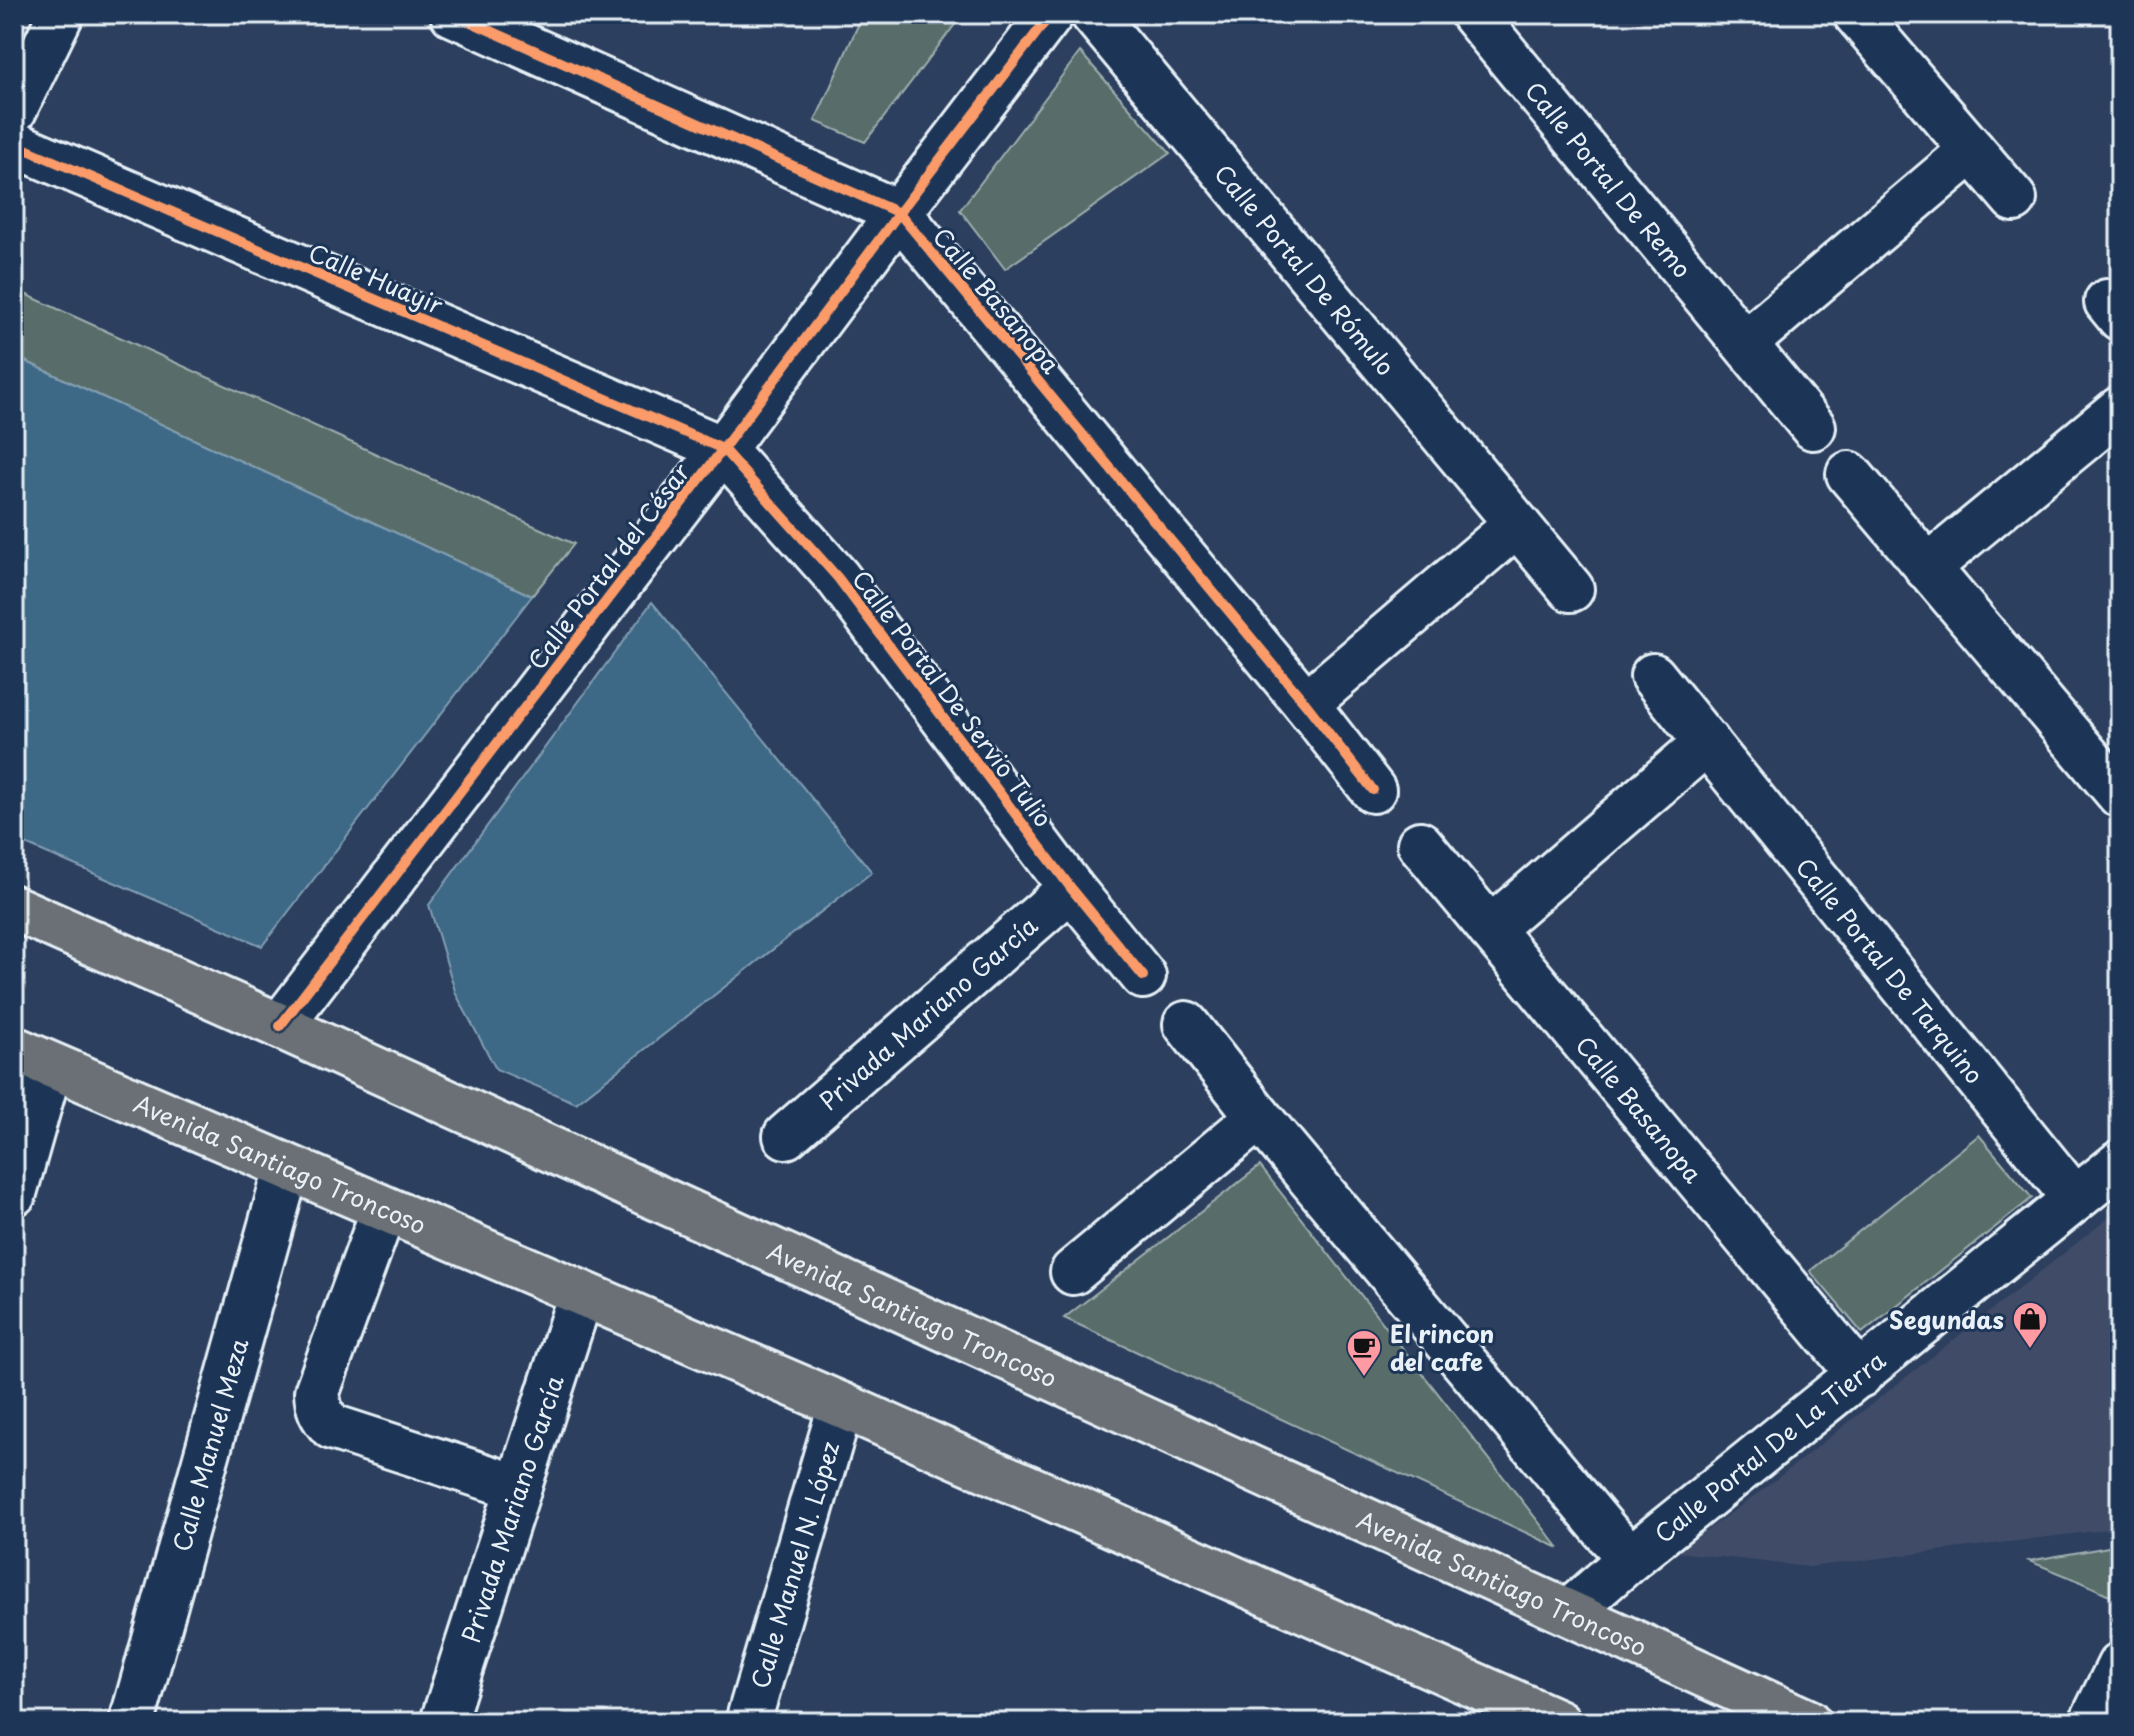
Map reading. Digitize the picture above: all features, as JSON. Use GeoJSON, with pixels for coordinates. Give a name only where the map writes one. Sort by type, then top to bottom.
{"type":"FeatureCollection","features":[{"type":"Feature","properties":{"kind":"main road","name":"Avenida Santiago Troncoso"},"geometry":{"type":"LineString","coordinates":[[14,908],[280,1026],[1808,1722]]}},
{"type":"Feature","properties":{"kind":"main road","name":"Avenida Santiago Troncoso"},"geometry":{"type":"LineString","coordinates":[[32,1058],[841,1405],[1558,1722]]}},
{"type":"Feature","properties":{"kind":"street"},"geometry":{"type":"LineString","coordinates":[[14,110],[61,14]]}},
{"type":"Feature","properties":{"kind":"street","name":"Calle Basanopa"},"geometry":{"type":"LineString","coordinates":[[453,14],[899,213],[1306,704],[1373,790]]}},
{"type":"Feature","properties":{"kind":"street","name":"Calle Portal del César"},"geometry":{"type":"LineString","coordinates":[[280,1026],[723,449],[1051,14]]}},
{"type":"Feature","properties":{"kind":"street","name":"Calle Portal De Rómulo"},"geometry":{"type":"LineString","coordinates":[[1093,14],[1571,589]]}},
{"type":"Feature","properties":{"kind":"street","name":"Calle Portal De Remo"},"geometry":{"type":"LineString","coordinates":[[1473,14],[1813,427]]}},
{"type":"Feature","properties":{"kind":"street"},"geometry":{"type":"LineString","coordinates":[[1856,14],[2014,199]]}},
{"type":"Feature","properties":{"kind":"street","name":"Calle Huayir"},"geometry":{"type":"LineString","coordinates":[[14,144],[723,449]]}},
{"type":"Feature","properties":{"kind":"street"},"geometry":{"type":"LineString","coordinates":[[1745,343],[1972,150]]}},
{"type":"Feature","properties":{"kind":"street"},"geometry":{"type":"LineString","coordinates":[[1927,568],[2120,409]]}},
{"type":"Feature","properties":{"kind":"street","name":"Calle Portal De Servio Tulio"},"geometry":{"type":"LineString","coordinates":[[723,449],[838,578],[1071,888],[1143,976]]}},
{"type":"Feature","properties":{"kind":"street"},"geometry":{"type":"LineString","coordinates":[[1849,474],[2120,795]]}},
{"type":"Feature","properties":{"kind":"street"},"geometry":{"type":"LineString","coordinates":[[1306,704],[1517,524]]}},
{"type":"Feature","properties":{"kind":"street","name":"Calle Portal De Tarquino"},"geometry":{"type":"LineString","coordinates":[[1653,676],[2075,1199]]}},
{"type":"Feature","properties":{"kind":"street"},"geometry":{"type":"LineString","coordinates":[[1490,929],[1707,742]]}},
{"type":"Feature","properties":{"kind":"street","name":"Calle Basanopa"},"geometry":{"type":"LineString","coordinates":[[1420,844],[1860,1375]]}},
{"type":"Feature","properties":{"kind":"street","name":"Privada Mariano García"},"geometry":{"type":"LineString","coordinates":[[786,1136],[1071,888]]}},
{"type":"Feature","properties":{"kind":"street"},"geometry":{"type":"LineString","coordinates":[[1186,1024],[1259,1117],[1631,1558]]}},
{"type":"Feature","properties":{"kind":"street"},"geometry":{"type":"LineString","coordinates":[[14,1193],[32,1058]]}},
{"type":"Feature","properties":{"kind":"street"},"geometry":{"type":"LineString","coordinates":[[1073,1272],[1259,1117]]}},
{"type":"Feature","properties":{"kind":"street","name":"Calle Portal De La Tierra"},"geometry":{"type":"LineString","coordinates":[[1569,1612],[1631,1558],[2120,1163]]}},
{"type":"Feature","properties":{"kind":"street","name":"Calle Manuel Meza"},"geometry":{"type":"LineString","coordinates":[[132,1722],[287,1168]]}},
{"type":"Feature","properties":{"kind":"street"},"geometry":{"type":"LineString","coordinates":[[384,1209],[317,1392],[322,1417],[332,1427],[517,1487]]}},
{"type":"Feature","properties":{"kind":"street","name":"Privada Mariano García"},"geometry":{"type":"LineString","coordinates":[[443,1722],[581,1294]]}},
{"type":"Feature","properties":{"kind":"street","name":"Calle Manuel N. López"},"geometry":{"type":"LineString","coordinates":[[748,1722],[841,1405]]}},
{"type":"Feature","properties":{"kind":"street"},"geometry":{"type":"LineString","coordinates":[[2095,1721],[2120,1665]]}},
{"type":"Feature","properties":{"kind":"shaded area"},"geometry":{"type":"Polygon","coordinates":[[[14,356],[532,596],[262,946],[14,839],[14,356]]]}},
{"type":"Feature","properties":{"kind":"shaded area"},"geometry":{"type":"Polygon","coordinates":[[[652,602],[872,872],[576,1103],[496,1069],[456,994],[429,905],[652,602]]]}},
{"type":"Feature","properties":{"kind":"shaded area","name":"Segundas"},"geometry":{"type":"Polygon","coordinates":[[[2120,1209],[2120,1528],[1809,1567],[1677,1552],[1761,1491],[2120,1209]]]}},
{"type":"Feature","properties":{"kind":"green space"},"geometry":{"type":"Polygon","coordinates":[[[863,14],[963,14],[865,142],[815,121],[863,14]]]}},
{"type":"Feature","properties":{"kind":"green space"},"geometry":{"type":"Polygon","coordinates":[[[1080,52],[1170,153],[1005,269],[960,210],[1080,52]]]}},
{"type":"Feature","properties":{"kind":"green space"},"geometry":{"type":"Polygon","coordinates":[[[14,289],[574,544],[532,596],[14,356],[14,289]]]}},
{"type":"Feature","properties":{"kind":"green space"},"geometry":{"type":"Polygon","coordinates":[[[1979,1135],[2032,1198],[1862,1333],[1810,1271],[1979,1135]]]}},
{"type":"Feature","properties":{"kind":"green space"},"geometry":{"type":"Polygon","coordinates":[[[1260,1166],[1559,1548],[1064,1318],[1260,1166]]]}},
{"type":"Feature","properties":{"kind":"green space"},"geometry":{"type":"Polygon","coordinates":[[[2120,1545],[2120,1600],[2029,1561],[2120,1545]]]}},
{"type":"Feature","properties":{"kind":"cycle path"},"geometry":{"type":"LineString","coordinates":[[453,14],[899,213],[1306,704],[1373,790]]}},
{"type":"Feature","properties":{"kind":"cycle path"},"geometry":{"type":"LineString","coordinates":[[280,1026],[723,449],[1051,14]]}},
{"type":"Feature","properties":{"kind":"cycle path"},"geometry":{"type":"LineString","coordinates":[[14,144],[723,449],[838,578],[1071,888],[1143,976]]}},
{"type":"Feature","properties":{"kind":"place","name":"Segundas"},"geometry":{"type":"Point","coordinates":[2030,1350]}},
{"type":"Feature","properties":{"kind":"place","name":"El rincon del cafe"},"geometry":{"type":"Point","coordinates":[1364,1378]}}]}
